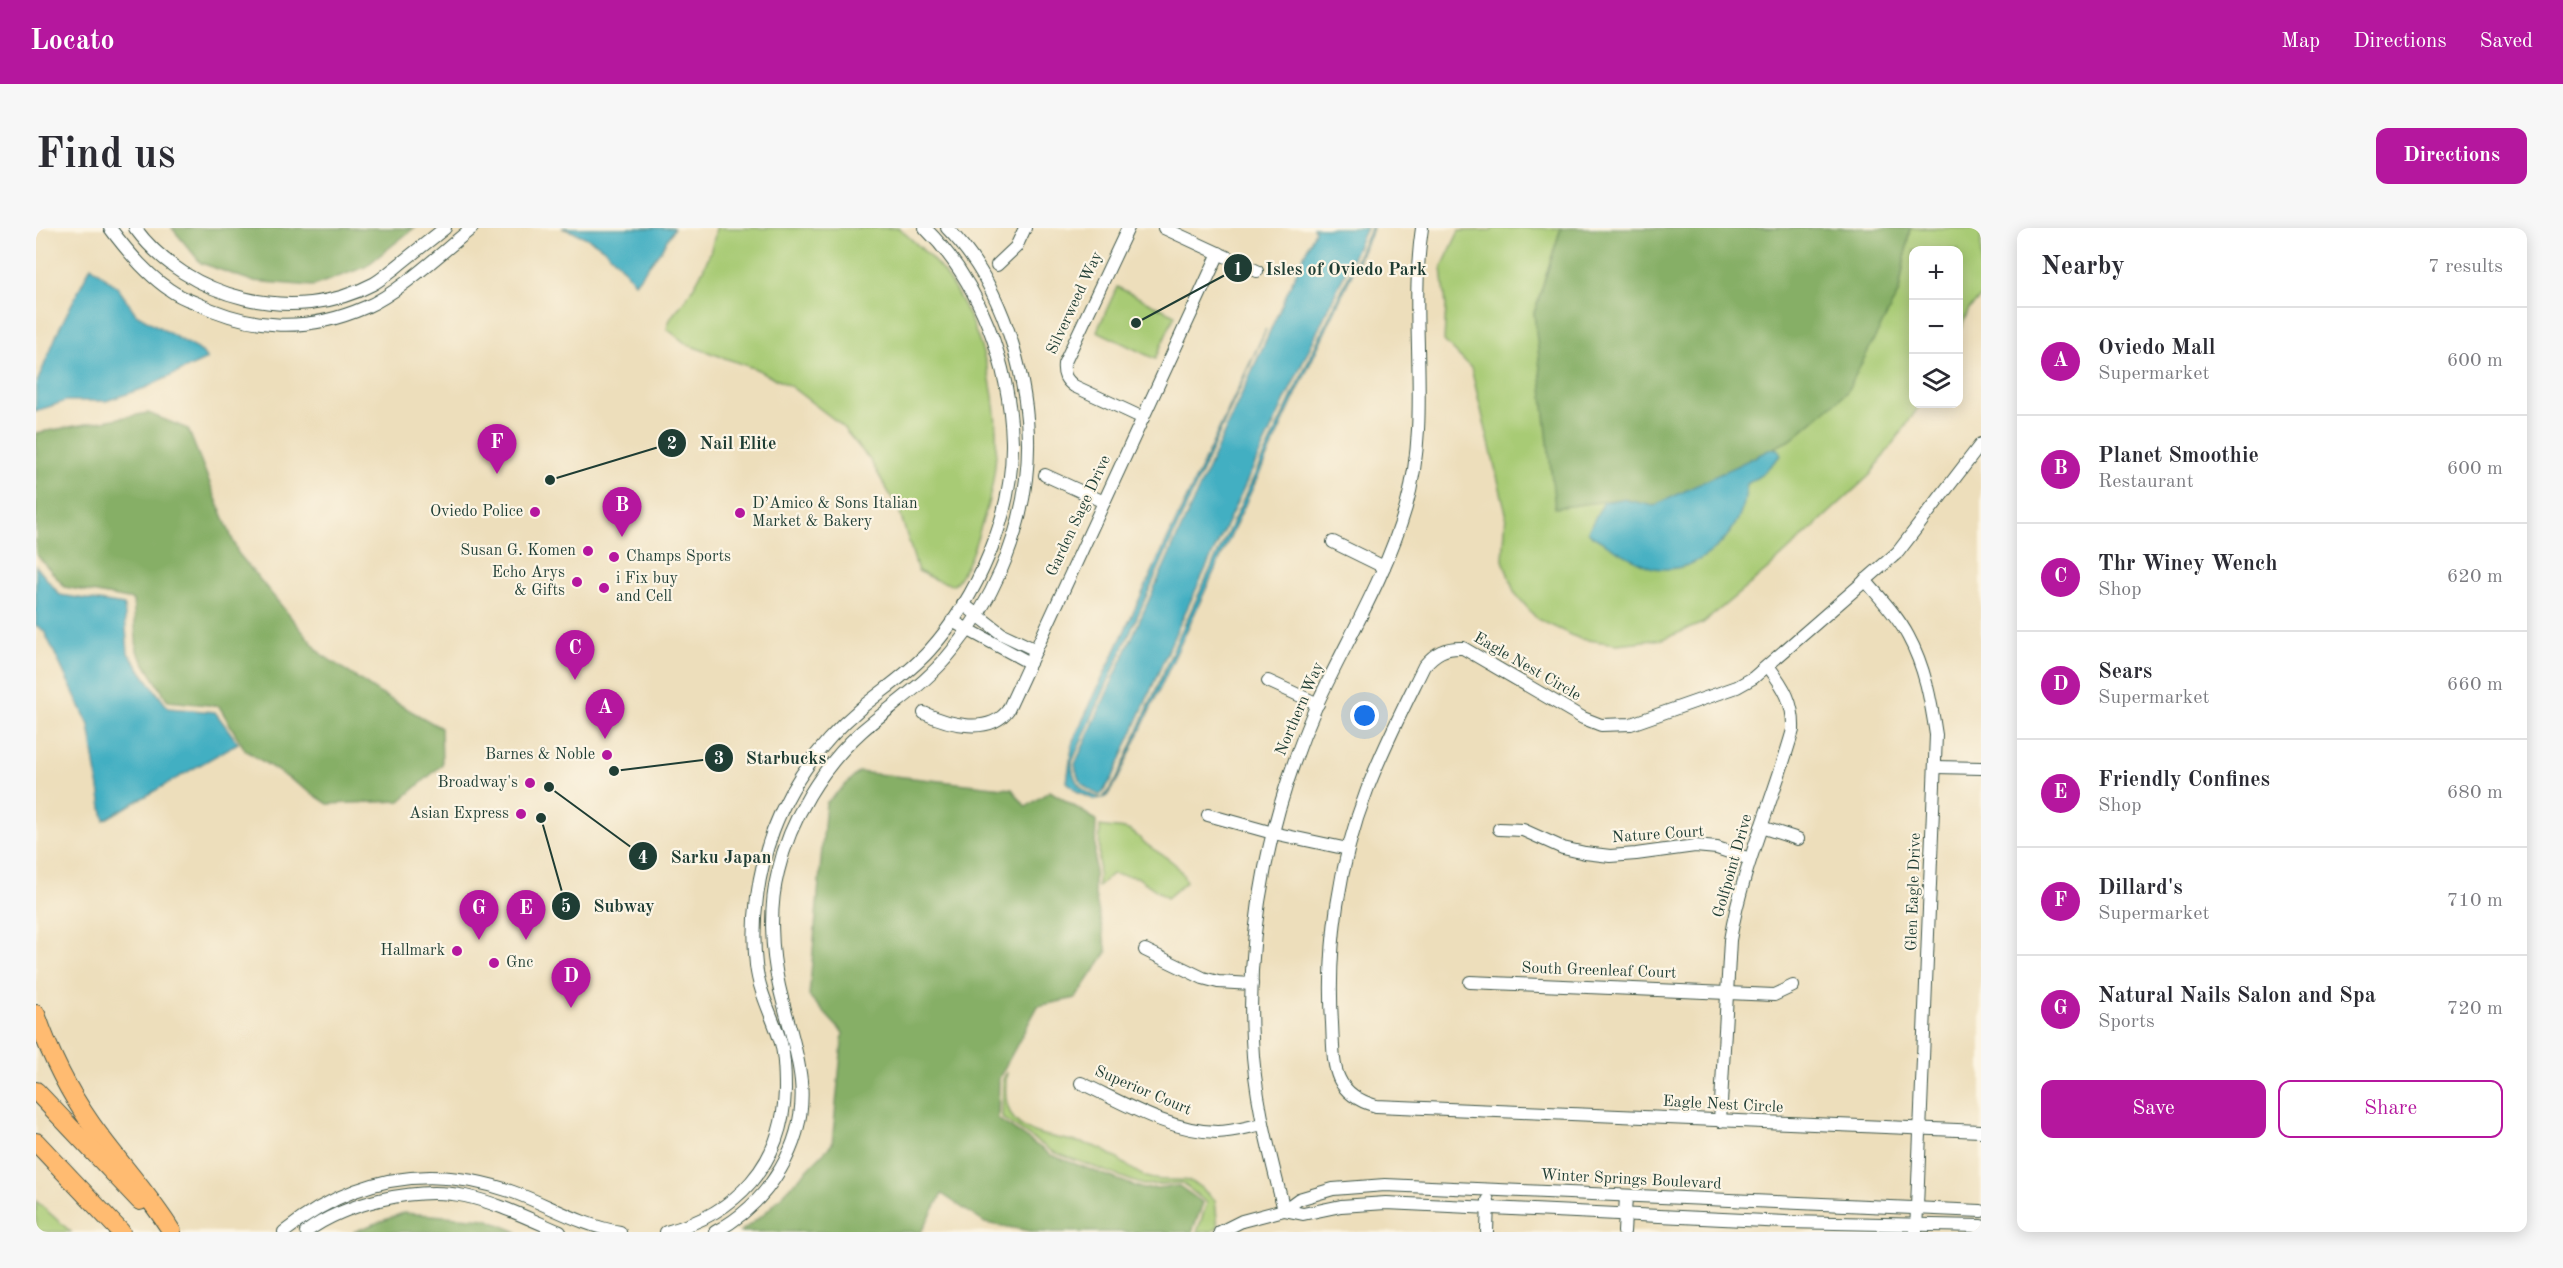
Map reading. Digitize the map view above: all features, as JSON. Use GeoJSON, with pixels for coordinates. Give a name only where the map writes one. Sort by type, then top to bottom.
{"type":"FeatureCollection","features":[{"type":"Feature","properties":{"kind":"highway"},"geometry":{"type":"LineString","coordinates":[[36,1014],[54,1060],[92,1124],[171,1232]]}},
{"type":"Feature","properties":{"kind":"highway"},"geometry":{"type":"LineString","coordinates":[[36,1091],[147,1201]]}},
{"type":"Feature","properties":{"kind":"highway"},"geometry":{"type":"LineString","coordinates":[[36,1142],[122,1232]]}},
{"type":"Feature","properties":{"kind":"highway"},"geometry":{"type":"LineString","coordinates":[[36,1146],[62,1170]]}},
{"type":"Feature","properties":{"kind":"street"},"geometry":{"type":"LineString","coordinates":[[110,228],[128,252],[171,291],[221,314],[263,325],[289,326],[339,316],[368,306],[393,290],[472,228]]}},
{"type":"Feature","properties":{"kind":"street"},"geometry":{"type":"LineString","coordinates":[[135,228],[144,240],[189,277],[219,290],[266,303],[286,305],[327,301],[374,284],[445,228]]}},
{"type":"Feature","properties":{"kind":"street"},"geometry":{"type":"LineString","coordinates":[[666,1232],[712,1216],[732,1201],[751,1183],[768,1158],[780,1129],[785,1100],[786,1074],[782,1045],[763,997],[756,965],[755,919],[760,876],[772,832],[789,795],[813,758],[836,731],[905,676],[930,650],[952,621],[981,575],[995,539],[1007,488],[1012,442],[1006,393],[995,344],[983,313],[963,277],[925,228]]}},
{"type":"Feature","properties":{"kind":"street"},"geometry":{"type":"LineString","coordinates":[[715,1232],[731,1223],[760,1197],[779,1172],[795,1137],[801,1105],[801,1080],[778,983],[773,946],[777,873],[789,837],[807,799],[835,757],[861,732],[927,679],[969,629],[996,581],[1019,511],[1026,478],[1025,400],[1007,326],[992,292],[973,261],[948,228]]}},
{"type":"Feature","properties":{"kind":"street"},"geometry":{"type":"LineString","coordinates":[[997,265],[1017,246],[1025,228]]}},
{"type":"Feature","properties":{"kind":"street","name":"Silverweed Way"},"geometry":{"type":"LineString","coordinates":[[1128,228],[1064,364],[1063,373],[1067,381],[1074,386],[1143,417]]}},
{"type":"Feature","properties":{"kind":"street"},"geometry":{"type":"LineString","coordinates":[[1164,228],[1257,271]]}},
{"type":"Feature","properties":{"kind":"street","name":"Northern Way"},"geometry":{"type":"LineString","coordinates":[[1284,1210],[1263,1124],[1252,1040],[1255,930],[1261,884],[1282,798],[1318,704],[1384,567],[1407,506],[1418,435],[1418,266],[1422,228]]}},
{"type":"Feature","properties":{"kind":"street","name":"Garden Sage Drive"},"geometry":{"type":"LineString","coordinates":[[924,713],[950,723],[990,724],[998,721],[1008,710],[1219,253]]}},
{"type":"Feature","properties":{"kind":"street"},"geometry":{"type":"LineString","coordinates":[[263,325],[266,303]]}},
{"type":"Feature","properties":{"kind":"street"},"geometry":{"type":"LineString","coordinates":[[286,305],[289,326]]}},
{"type":"Feature","properties":{"kind":"street","name":"Eagle Nest Circle"},"geometry":{"type":"LineString","coordinates":[[1981,444],[1903,546],[1768,666],[1737,687],[1631,724],[1601,725],[1583,718],[1473,652],[1463,648],[1442,650],[1433,655],[1424,666],[1385,747],[1366,792],[1348,849],[1338,895],[1333,938],[1330,1004],[1336,1071],[1345,1089],[1353,1097],[1376,1106],[1981,1131]]}},
{"type":"Feature","properties":{"kind":"street"},"geometry":{"type":"LineString","coordinates":[[1045,475],[1104,502]]}},
{"type":"Feature","properties":{"kind":"street"},"geometry":{"type":"LineString","coordinates":[[1334,542],[1384,567]]}},
{"type":"Feature","properties":{"kind":"street","name":"Glen Eagle Drive"},"geometry":{"type":"LineString","coordinates":[[1865,580],[1903,628],[1920,662],[1930,696],[1936,735],[1916,1228]]}},
{"type":"Feature","properties":{"kind":"street"},"geometry":{"type":"LineString","coordinates":[[963,604],[1002,634],[1036,650]]}},
{"type":"Feature","properties":{"kind":"street"},"geometry":{"type":"LineString","coordinates":[[952,621],[1030,663]]}},
{"type":"Feature","properties":{"kind":"street"},"geometry":{"type":"LineString","coordinates":[[995,645],[1002,634]]}},
{"type":"Feature","properties":{"kind":"street","name":"Golfpoint Drive"},"geometry":{"type":"LineString","coordinates":[[1720,1121],[1733,920],[1750,859],[1790,741],[1794,714],[1783,686],[1768,666]]}},
{"type":"Feature","properties":{"kind":"street"},"geometry":{"type":"LineString","coordinates":[[1268,681],[1318,704]]}},
{"type":"Feature","properties":{"kind":"street"},"geometry":{"type":"LineString","coordinates":[[1936,768],[1981,768]]}},
{"type":"Feature","properties":{"kind":"street"},"geometry":{"type":"LineString","coordinates":[[1208,815],[1273,833],[1348,849]]}},
{"type":"Feature","properties":{"kind":"street"},"geometry":{"type":"LineString","coordinates":[[1761,827],[1798,839]]}},
{"type":"Feature","properties":{"kind":"street","name":"Nature Court"},"geometry":{"type":"LineString","coordinates":[[1499,829],[1522,830],[1563,848],[1585,853],[1636,854],[1695,846],[1717,848],[1750,859]]}},
{"type":"Feature","properties":{"kind":"street"},"geometry":{"type":"LineString","coordinates":[[1145,950],[1203,978],[1218,982],[1252,984]]}},
{"type":"Feature","properties":{"kind":"street","name":"South Greenleaf Court"},"geometry":{"type":"LineString","coordinates":[[1470,982],[1774,995],[1793,986]]}},
{"type":"Feature","properties":{"kind":"street","name":"Superior Court"},"geometry":{"type":"LineString","coordinates":[[1081,1083],[1169,1124],[1194,1131],[1220,1132],[1263,1124]]}},
{"type":"Feature","properties":{"kind":"street"},"geometry":{"type":"LineString","coordinates":[[284,1232],[332,1200],[368,1185],[401,1178],[451,1177],[467,1179],[513,1192],[601,1229],[620,1232]]}},
{"type":"Feature","properties":{"kind":"street","name":"Winter Springs Boulevard"},"geometry":{"type":"LineString","coordinates":[[1220,1232],[1242,1221],[1284,1210],[1299,1198],[1333,1190],[1385,1185],[1778,1204],[1981,1211]]}},
{"type":"Feature","properties":{"kind":"street"},"geometry":{"type":"LineString","coordinates":[[1487,1232],[1489,1190]]}},
{"type":"Feature","properties":{"kind":"street"},"geometry":{"type":"LineString","coordinates":[[308,1231],[336,1214],[374,1201],[414,1194],[438,1194],[464,1196],[500,1207],[560,1232]]}},
{"type":"Feature","properties":{"kind":"street"},"geometry":{"type":"LineString","coordinates":[[1624,1232],[1626,1196]]}},
{"type":"Feature","properties":{"kind":"street","name":"Winter Springs Boulevard"},"geometry":{"type":"LineString","coordinates":[[1284,1210],[1303,1214],[1341,1206],[1386,1203],[1488,1206],[1625,1215],[1916,1228],[1981,1226]]}},
{"type":"Feature","properties":{"kind":"green space"},"geometry":{"type":"Polygon","coordinates":[[[172,228],[414,228],[365,267],[313,286],[252,281],[201,263],[172,228]]]}},
{"type":"Feature","properties":{"kind":"green space"},"geometry":{"type":"Polygon","coordinates":[[[716,228],[899,228],[930,257],[947,277],[976,334],[993,396],[996,428],[991,492],[971,555],[954,585],[936,580],[918,571],[899,510],[870,460],[840,424],[790,386],[756,369],[688,345],[667,329],[671,317],[690,293],[700,275],[712,248],[716,228]]]}},
{"type":"Feature","properties":{"kind":"green space"},"geometry":{"type":"Polygon","coordinates":[[[1492,228],[1561,228],[1534,313],[1604,502],[1622,499],[1870,345],[1899,292],[1910,228],[1981,228],[1981,297],[1969,309],[1963,323],[1963,246],[1909,246],[1909,408],[1918,408],[1870,475],[1767,570],[1703,623],[1663,639],[1617,644],[1580,639],[1537,619],[1514,592],[1503,560],[1506,513],[1471,368],[1444,341],[1446,306],[1442,267],[1459,231],[1492,230],[1492,228]]]}},
{"type":"Feature","properties":{"kind":"green space"},"geometry":{"type":"Polygon","coordinates":[[[1561,228],[1910,228],[1899,292],[1846,393],[1792,439],[1654,507],[1622,499],[1555,508],[1534,313],[1561,228]]]}},
{"type":"Feature","properties":{"kind":"green space"},"geometry":{"type":"Polygon","coordinates":[[[1117,287],[1175,315],[1155,359],[1097,331],[1117,287]]]}},
{"type":"Feature","properties":{"kind":"green space"},"geometry":{"type":"Polygon","coordinates":[[[148,413],[188,429],[238,553],[321,654],[381,694],[441,728],[442,765],[400,801],[328,804],[245,750],[219,706],[168,701],[137,651],[133,600],[65,587],[36,554],[36,433],[148,413]]]}},
{"type":"Feature","properties":{"kind":"green space"},"geometry":{"type":"Polygon","coordinates":[[[859,772],[1012,789],[1026,807],[1050,791],[1096,820],[1094,890],[1107,952],[1076,998],[1038,1006],[999,1078],[998,1119],[1051,1155],[1143,1189],[1179,1186],[1203,1203],[1192,1232],[1036,1232],[985,1223],[942,1194],[921,1232],[740,1232],[764,1214],[832,1144],[843,1033],[809,996],[826,803],[859,772]]]}},
{"type":"Feature","properties":{"kind":"green space"},"geometry":{"type":"Polygon","coordinates":[[[1100,826],[1131,831],[1176,865],[1186,882],[1167,898],[1137,877],[1112,874],[1098,887],[1100,826]]]}},
{"type":"Feature","properties":{"kind":"green space"},"geometry":{"type":"Polygon","coordinates":[[[1007,1072],[1006,1095],[1010,1112],[1018,1123],[1044,1135],[1096,1147],[1150,1178],[1192,1182],[1215,1200],[1218,1228],[1210,1232],[1197,1232],[1207,1203],[1182,1183],[1143,1185],[1053,1152],[1002,1118],[1003,1079],[1007,1072]]]}},
{"type":"Feature","properties":{"kind":"green space"},"geometry":{"type":"Polygon","coordinates":[[[36,1201],[71,1232],[36,1232],[36,1201]]]}},
{"type":"Feature","properties":{"kind":"green space"},"geometry":{"type":"Polygon","coordinates":[[[403,1213],[486,1219],[518,1232],[353,1232],[403,1213]]]}},
{"type":"Feature","properties":{"kind":"water"},"geometry":{"type":"Polygon","coordinates":[[[562,228],[674,228],[661,250],[635,283],[604,249],[586,237],[562,228]]]}},
{"type":"Feature","properties":{"kind":"water"},"geometry":{"type":"Polygon","coordinates":[[[1313,228],[1366,228],[1176,632],[1112,779],[1100,795],[1082,784],[1075,764],[1315,231],[1313,228]]]}},
{"type":"Feature","properties":{"kind":"water"},"geometry":{"type":"Polygon","coordinates":[[[1371,228],[1373,228],[1118,779],[1107,796],[1103,798],[1116,781],[1180,634],[1371,228]]]}},
{"type":"Feature","properties":{"kind":"water"},"geometry":{"type":"Polygon","coordinates":[[[91,266],[118,288],[136,314],[202,352],[207,359],[145,388],[106,401],[66,401],[36,411],[36,385],[59,329],[91,266]]]}},
{"type":"Feature","properties":{"kind":"water"},"geometry":{"type":"Polygon","coordinates":[[[1266,329],[1072,762],[1072,769],[1079,786],[1088,793],[1101,798],[1095,800],[1078,792],[1067,782],[1073,741],[1266,329]]]}},
{"type":"Feature","properties":{"kind":"water"},"geometry":{"type":"Polygon","coordinates":[[[1771,449],[1778,449],[1781,455],[1761,475],[1747,484],[1743,507],[1730,533],[1709,554],[1696,561],[1669,569],[1654,568],[1623,554],[1592,536],[1588,531],[1604,502],[1622,499],[1654,506],[1771,449]]]}},
{"type":"Feature","properties":{"kind":"water"},"geometry":{"type":"Polygon","coordinates":[[[36,566],[60,595],[124,605],[128,653],[168,708],[215,712],[238,743],[104,820],[89,725],[44,631],[36,625],[36,566]]]}},
{"type":"Feature","properties":{"kind":"place","name":"Isles of Oviedo Park"},"geometry":{"type":"Point","coordinates":[1136,323]}},
{"type":"Feature","properties":{"kind":"place","name":"Dillard's"},"geometry":{"type":"Point","coordinates":[497,474]}},
{"type":"Feature","properties":{"kind":"place","name":"Nail Elite"},"geometry":{"type":"Point","coordinates":[550,480]}},
{"type":"Feature","properties":{"kind":"place","name":"Oviedo Police"},"geometry":{"type":"Point","coordinates":[535,512]}},
{"type":"Feature","properties":{"kind":"place","name":"D’Amico & Sons Italian Market & Bakery"},"geometry":{"type":"Point","coordinates":[740,513]}},
{"type":"Feature","properties":{"kind":"place","name":"Planet Smoothie"},"geometry":{"type":"Point","coordinates":[622,537]}},
{"type":"Feature","properties":{"kind":"place","name":"Susan G. Komen"},"geometry":{"type":"Point","coordinates":[588,551]}},
{"type":"Feature","properties":{"kind":"place","name":"Champs Sports"},"geometry":{"type":"Point","coordinates":[614,557]}},
{"type":"Feature","properties":{"kind":"place","name":"Echo Arys & Gifts"},"geometry":{"type":"Point","coordinates":[577,582]}},
{"type":"Feature","properties":{"kind":"place","name":"i Fix buy and Cell"},"geometry":{"type":"Point","coordinates":[604,588]}},
{"type":"Feature","properties":{"kind":"place","name":"Thr Winey Wench"},"geometry":{"type":"Point","coordinates":[575,680]}},
{"type":"Feature","properties":{"kind":"place","name":"Oviedo Mall"},"geometry":{"type":"Point","coordinates":[605,739]}},
{"type":"Feature","properties":{"kind":"place","name":"Barnes & Noble"},"geometry":{"type":"Point","coordinates":[607,755]}},
{"type":"Feature","properties":{"kind":"place","name":"Starbucks"},"geometry":{"type":"Point","coordinates":[614,771]}},
{"type":"Feature","properties":{"kind":"place","name":"Broadway's"},"geometry":{"type":"Point","coordinates":[530,783]}},
{"type":"Feature","properties":{"kind":"place","name":"Sarku Japan"},"geometry":{"type":"Point","coordinates":[549,787]}},
{"type":"Feature","properties":{"kind":"place","name":"Asian Express"},"geometry":{"type":"Point","coordinates":[521,814]}},
{"type":"Feature","properties":{"kind":"place","name":"Subway"},"geometry":{"type":"Point","coordinates":[541,818]}},
{"type":"Feature","properties":{"kind":"place","name":"Natural Nails Salon and Spa"},"geometry":{"type":"Point","coordinates":[479,940]}},
{"type":"Feature","properties":{"kind":"place","name":"Friendly Confines"},"geometry":{"type":"Point","coordinates":[526,940]}},
{"type":"Feature","properties":{"kind":"place","name":"Hallmark"},"geometry":{"type":"Point","coordinates":[457,951]}},
{"type":"Feature","properties":{"kind":"place","name":"Gnc"},"geometry":{"type":"Point","coordinates":[494,963]}},
{"type":"Feature","properties":{"kind":"place","name":"Sears"},"geometry":{"type":"Point","coordinates":[571,1008]}}]}
